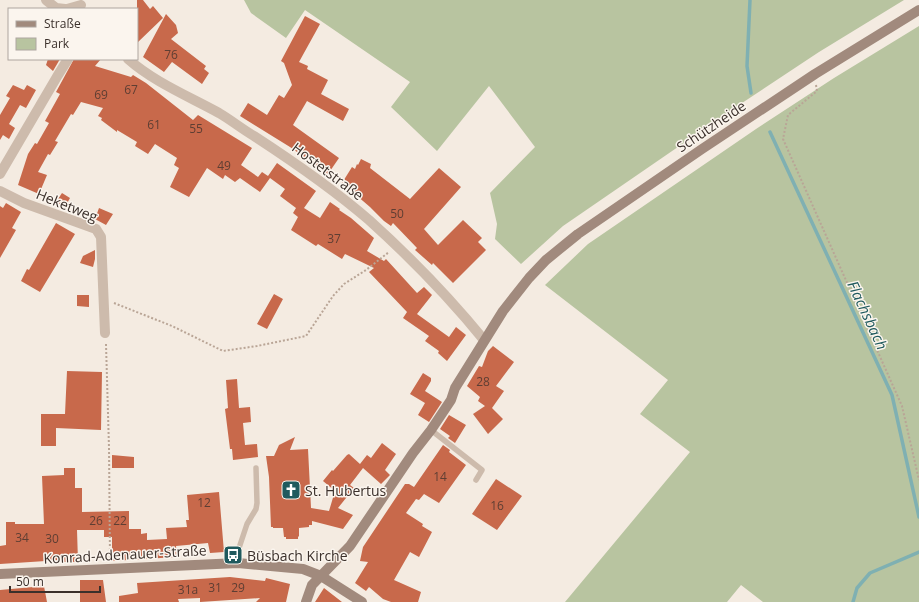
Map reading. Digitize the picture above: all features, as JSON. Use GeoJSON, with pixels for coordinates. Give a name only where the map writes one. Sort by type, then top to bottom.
{"type":"FeatureCollection","features":[{"type":"Feature","properties":{"kind":"street"},"geometry":{"type":"LineString","coordinates":[[46,0],[56,8]]}},
{"type":"Feature","properties":{"kind":"street"},"geometry":{"type":"LineString","coordinates":[[70,8],[81,5]]}},
{"type":"Feature","properties":{"kind":"street","name":"Schützheide"},"geometry":{"type":"LineString","coordinates":[[484,340],[503,311],[529,278],[546,260],[578,234],[815,74],[919,10]]}},
{"type":"Feature","properties":{"kind":"street"},"geometry":{"type":"LineString","coordinates":[[0,174],[67,60]]}},
{"type":"Feature","properties":{"kind":"street","name":"Hostetstraße"},"geometry":{"type":"LineString","coordinates":[[129,60],[156,79],[219,113],[302,168],[368,220],[452,302],[484,340]]}},
{"type":"Feature","properties":{"kind":"street","name":"Heketweg"},"geometry":{"type":"LineString","coordinates":[[0,191],[24,203],[96,229],[101,237],[105,333]]}},
{"type":"Feature","properties":{"kind":"street"},"geometry":{"type":"LineString","coordinates":[[306,602],[312,584],[350,546],[413,453],[431,430],[451,400],[455,388],[484,340]]}},
{"type":"Feature","properties":{"kind":"street","name":"Konrad-Adenauer-Straße"},"geometry":{"type":"LineString","coordinates":[[0,574],[238,563],[303,569],[321,576],[362,602]]}},
{"type":"Feature","properties":{"kind":"lane"},"geometry":{"type":"LineString","coordinates":[[431,430],[482,470],[476,480]]}},
{"type":"Feature","properties":{"kind":"lane"},"geometry":{"type":"LineString","coordinates":[[238,563],[239,548],[247,524],[256,509],[256,468]]}},
{"type":"Feature","properties":{"kind":"path"},"geometry":{"type":"LineString","coordinates":[[815,74],[817,90],[788,114],[783,140],[902,406],[919,480]]}},
{"type":"Feature","properties":{"kind":"path"},"geometry":{"type":"LineString","coordinates":[[103,300],[172,326],[223,351],[257,346],[306,336],[333,296],[344,284],[366,270],[396,246]]}},
{"type":"Feature","properties":{"kind":"path"},"geometry":{"type":"LineString","coordinates":[[105,333],[111,542],[109,569]]}},
{"type":"Feature","properties":{"kind":"green space"},"geometry":{"type":"Polygon","coordinates":[[[244,0],[904,0],[819,52],[739,105],[563,226],[521,264],[495,239],[497,224],[490,193],[535,147],[489,86],[437,151],[391,107],[410,82],[305,10],[286,38],[251,13],[244,0]]]}},
{"type":"Feature","properties":{"kind":"green space"},"geometry":{"type":"Polygon","coordinates":[[[919,26],[919,602],[763,602],[741,585],[727,602],[565,602],[690,452],[640,414],[668,380],[545,285],[588,244],[756,129],[834,78],[919,26]]]}},
{"type":"Feature","properties":{"kind":"building"},"geometry":{"type":"Polygon","coordinates":[[[137,0],[143,0],[150,9],[153,6],[163,18],[138,42],[138,8],[137,0]]]}},
{"type":"Feature","properties":{"kind":"building"},"geometry":{"type":"Polygon","coordinates":[[[166,14],[176,25],[178,33],[171,39],[206,66],[204,69],[209,73],[202,84],[172,62],[164,72],[143,57],[166,14]]]}},
{"type":"Feature","properties":{"kind":"building"},"geometry":{"type":"Polygon","coordinates":[[[305,16],[320,24],[299,62],[308,66],[307,69],[328,80],[321,94],[349,109],[343,121],[307,101],[293,125],[339,158],[328,174],[290,147],[240,116],[248,103],[267,115],[279,95],[284,98],[292,85],[284,63],[281,61],[305,16]]]}},
{"type":"Feature","properties":{"kind":"building"},"geometry":{"type":"Polygon","coordinates":[[[48,60],[59,60],[53,71],[46,65],[48,60]]]}},
{"type":"Feature","properties":{"kind":"building"},"geometry":{"type":"Polygon","coordinates":[[[73,60],[100,60],[95,66],[131,77],[133,75],[146,83],[193,120],[198,115],[252,148],[241,165],[258,177],[262,172],[268,176],[277,163],[316,191],[304,208],[320,218],[330,202],[340,209],[339,210],[351,218],[374,238],[367,251],[384,261],[386,259],[417,293],[424,287],[432,295],[417,314],[449,337],[456,327],[466,335],[447,361],[438,353],[439,351],[425,341],[429,336],[403,318],[407,312],[369,272],[374,268],[345,254],[342,259],[318,244],[316,246],[291,230],[298,217],[293,213],[296,208],[280,196],[285,189],[270,178],[260,192],[240,178],[235,182],[225,175],[223,179],[207,168],[189,197],[170,187],[179,168],[174,165],[177,158],[155,144],[148,154],[135,146],[137,142],[117,130],[117,132],[101,120],[102,118],[98,116],[103,108],[81,102],[73,115],[71,114],[55,141],[58,142],[50,155],[48,154],[38,172],[47,175],[39,194],[18,185],[28,154],[35,143],[37,144],[49,123],[45,121],[60,94],[56,92],[73,60]]]}},
{"type":"Feature","properties":{"kind":"building"},"geometry":{"type":"Polygon","coordinates":[[[13,85],[24,90],[27,85],[36,90],[26,108],[20,105],[9,124],[15,128],[9,139],[3,135],[0,140],[0,115],[10,98],[6,96],[13,85]]]}},
{"type":"Feature","properties":{"kind":"building"},"geometry":{"type":"Polygon","coordinates":[[[361,159],[371,164],[370,168],[410,199],[439,168],[461,187],[424,229],[438,245],[463,220],[482,238],[478,242],[486,250],[453,283],[433,263],[432,265],[415,250],[417,248],[393,223],[391,226],[384,221],[342,183],[352,167],[355,169],[361,159]]]}},
{"type":"Feature","properties":{"kind":"building"},"geometry":{"type":"Polygon","coordinates":[[[62,193],[70,198],[65,207],[56,202],[62,193]]]}},
{"type":"Feature","properties":{"kind":"building"},"geometry":{"type":"Polygon","coordinates":[[[6,203],[21,212],[12,228],[16,230],[0,258],[0,206],[3,208],[6,203]]]}},
{"type":"Feature","properties":{"kind":"building"},"geometry":{"type":"Polygon","coordinates":[[[99,208],[113,214],[106,225],[95,219],[99,208]]]}},
{"type":"Feature","properties":{"kind":"building"},"geometry":{"type":"Polygon","coordinates":[[[56,223],[75,234],[40,292],[21,281],[56,223]]]}},
{"type":"Feature","properties":{"kind":"building"},"geometry":{"type":"Polygon","coordinates":[[[95,250],[93,267],[80,263],[83,256],[95,250]]]}},
{"type":"Feature","properties":{"kind":"building"},"geometry":{"type":"Polygon","coordinates":[[[274,294],[283,299],[267,329],[257,324],[274,294]]]}},
{"type":"Feature","properties":{"kind":"building"},"geometry":{"type":"Polygon","coordinates":[[[77,295],[89,295],[89,307],[77,306],[77,295]]]}},
{"type":"Feature","properties":{"kind":"building"},"geometry":{"type":"Polygon","coordinates":[[[493,346],[514,362],[496,386],[504,391],[492,408],[503,419],[488,434],[473,414],[485,406],[478,401],[480,397],[467,386],[479,366],[482,367],[488,351],[493,346]]]}},
{"type":"Feature","properties":{"kind":"building"},"geometry":{"type":"Polygon","coordinates":[[[67,371],[102,372],[101,430],[56,428],[56,446],[41,446],[41,414],[65,414],[67,371]]]}},
{"type":"Feature","properties":{"kind":"building"},"geometry":{"type":"Polygon","coordinates":[[[423,373],[431,378],[431,381],[425,391],[442,402],[429,422],[418,415],[425,403],[410,394],[423,373]]]}},
{"type":"Feature","properties":{"kind":"building"},"geometry":{"type":"Polygon","coordinates":[[[237,379],[239,408],[250,407],[251,422],[243,423],[245,445],[257,444],[258,457],[233,460],[232,449],[230,449],[225,409],[228,408],[226,380],[237,379]]]}},
{"type":"Feature","properties":{"kind":"building"},"geometry":{"type":"Polygon","coordinates":[[[449,415],[466,425],[455,443],[448,438],[450,436],[440,429],[449,415]]]}},
{"type":"Feature","properties":{"kind":"building"},"geometry":{"type":"Polygon","coordinates":[[[295,437],[290,450],[308,449],[311,508],[329,511],[335,491],[323,481],[347,455],[349,454],[360,464],[367,455],[371,458],[382,443],[396,454],[385,470],[390,475],[381,484],[363,468],[350,485],[354,488],[338,508],[353,515],[343,529],[312,521],[312,525],[309,525],[309,527],[299,528],[298,539],[286,539],[286,537],[284,537],[283,528],[271,527],[269,477],[266,456],[274,456],[279,445],[295,437]]]}},
{"type":"Feature","properties":{"kind":"building"},"geometry":{"type":"Polygon","coordinates":[[[443,445],[450,450],[449,452],[466,465],[439,503],[424,494],[419,500],[416,499],[406,513],[432,532],[419,557],[410,552],[394,580],[421,592],[418,602],[391,602],[383,599],[369,587],[366,591],[355,583],[368,562],[360,561],[363,547],[405,484],[409,484],[414,487],[443,445]]]}},
{"type":"Feature","properties":{"kind":"building"},"geometry":{"type":"Polygon","coordinates":[[[112,455],[134,457],[134,468],[112,468],[112,455]]]}},
{"type":"Feature","properties":{"kind":"building"},"geometry":{"type":"Polygon","coordinates":[[[64,468],[75,468],[75,488],[82,488],[82,512],[129,511],[129,529],[141,529],[141,534],[147,533],[147,540],[167,539],[166,528],[187,527],[186,520],[189,520],[187,495],[219,492],[224,552],[210,553],[208,543],[176,546],[177,557],[112,561],[112,537],[104,537],[104,530],[77,530],[78,562],[61,562],[61,560],[0,564],[0,546],[6,545],[6,522],[15,522],[15,524],[44,524],[42,476],[64,475],[64,468]]]}},
{"type":"Feature","properties":{"kind":"building"},"geometry":{"type":"Polygon","coordinates":[[[496,479],[522,496],[497,530],[472,514],[496,479]]]}},
{"type":"Feature","properties":{"kind":"building"},"geometry":{"type":"Polygon","coordinates":[[[230,577],[265,581],[266,578],[290,584],[286,602],[256,602],[260,598],[200,602],[200,598],[178,599],[179,602],[119,602],[119,596],[138,593],[137,583],[230,577]]]}},
{"type":"Feature","properties":{"kind":"building"},"geometry":{"type":"Polygon","coordinates":[[[80,580],[103,580],[106,602],[80,602],[80,580]]]}},
{"type":"Feature","properties":{"kind":"building"},"geometry":{"type":"Polygon","coordinates":[[[33,581],[43,581],[47,602],[0,602],[0,590],[33,587],[33,581]]]}},
{"type":"Feature","properties":{"kind":"building"},"geometry":{"type":"Polygon","coordinates":[[[324,588],[342,602],[315,602],[324,588]]]}},
{"type":"Feature","properties":{"kind":"waterway","name":"Flachsbach"},"geometry":{"type":"LineString","coordinates":[[750,0],[747,66],[751,93]]}},
{"type":"Feature","properties":{"kind":"waterway","name":"Flachsbach"},"geometry":{"type":"LineString","coordinates":[[770,132],[892,395],[919,517]]}},
{"type":"Feature","properties":{"kind":"waterway","name":"Flachsbach"},"geometry":{"type":"LineString","coordinates":[[853,602],[857,588],[870,573],[919,552]]}},
{"type":"Feature","properties":{"kind":"place","name":"St. Hubertus"},"geometry":{"type":"Point","coordinates":[291,490]}},
{"type":"Feature","properties":{"kind":"place","name":"Büsbach Kirche"},"geometry":{"type":"Point","coordinates":[233,555]}}]}
